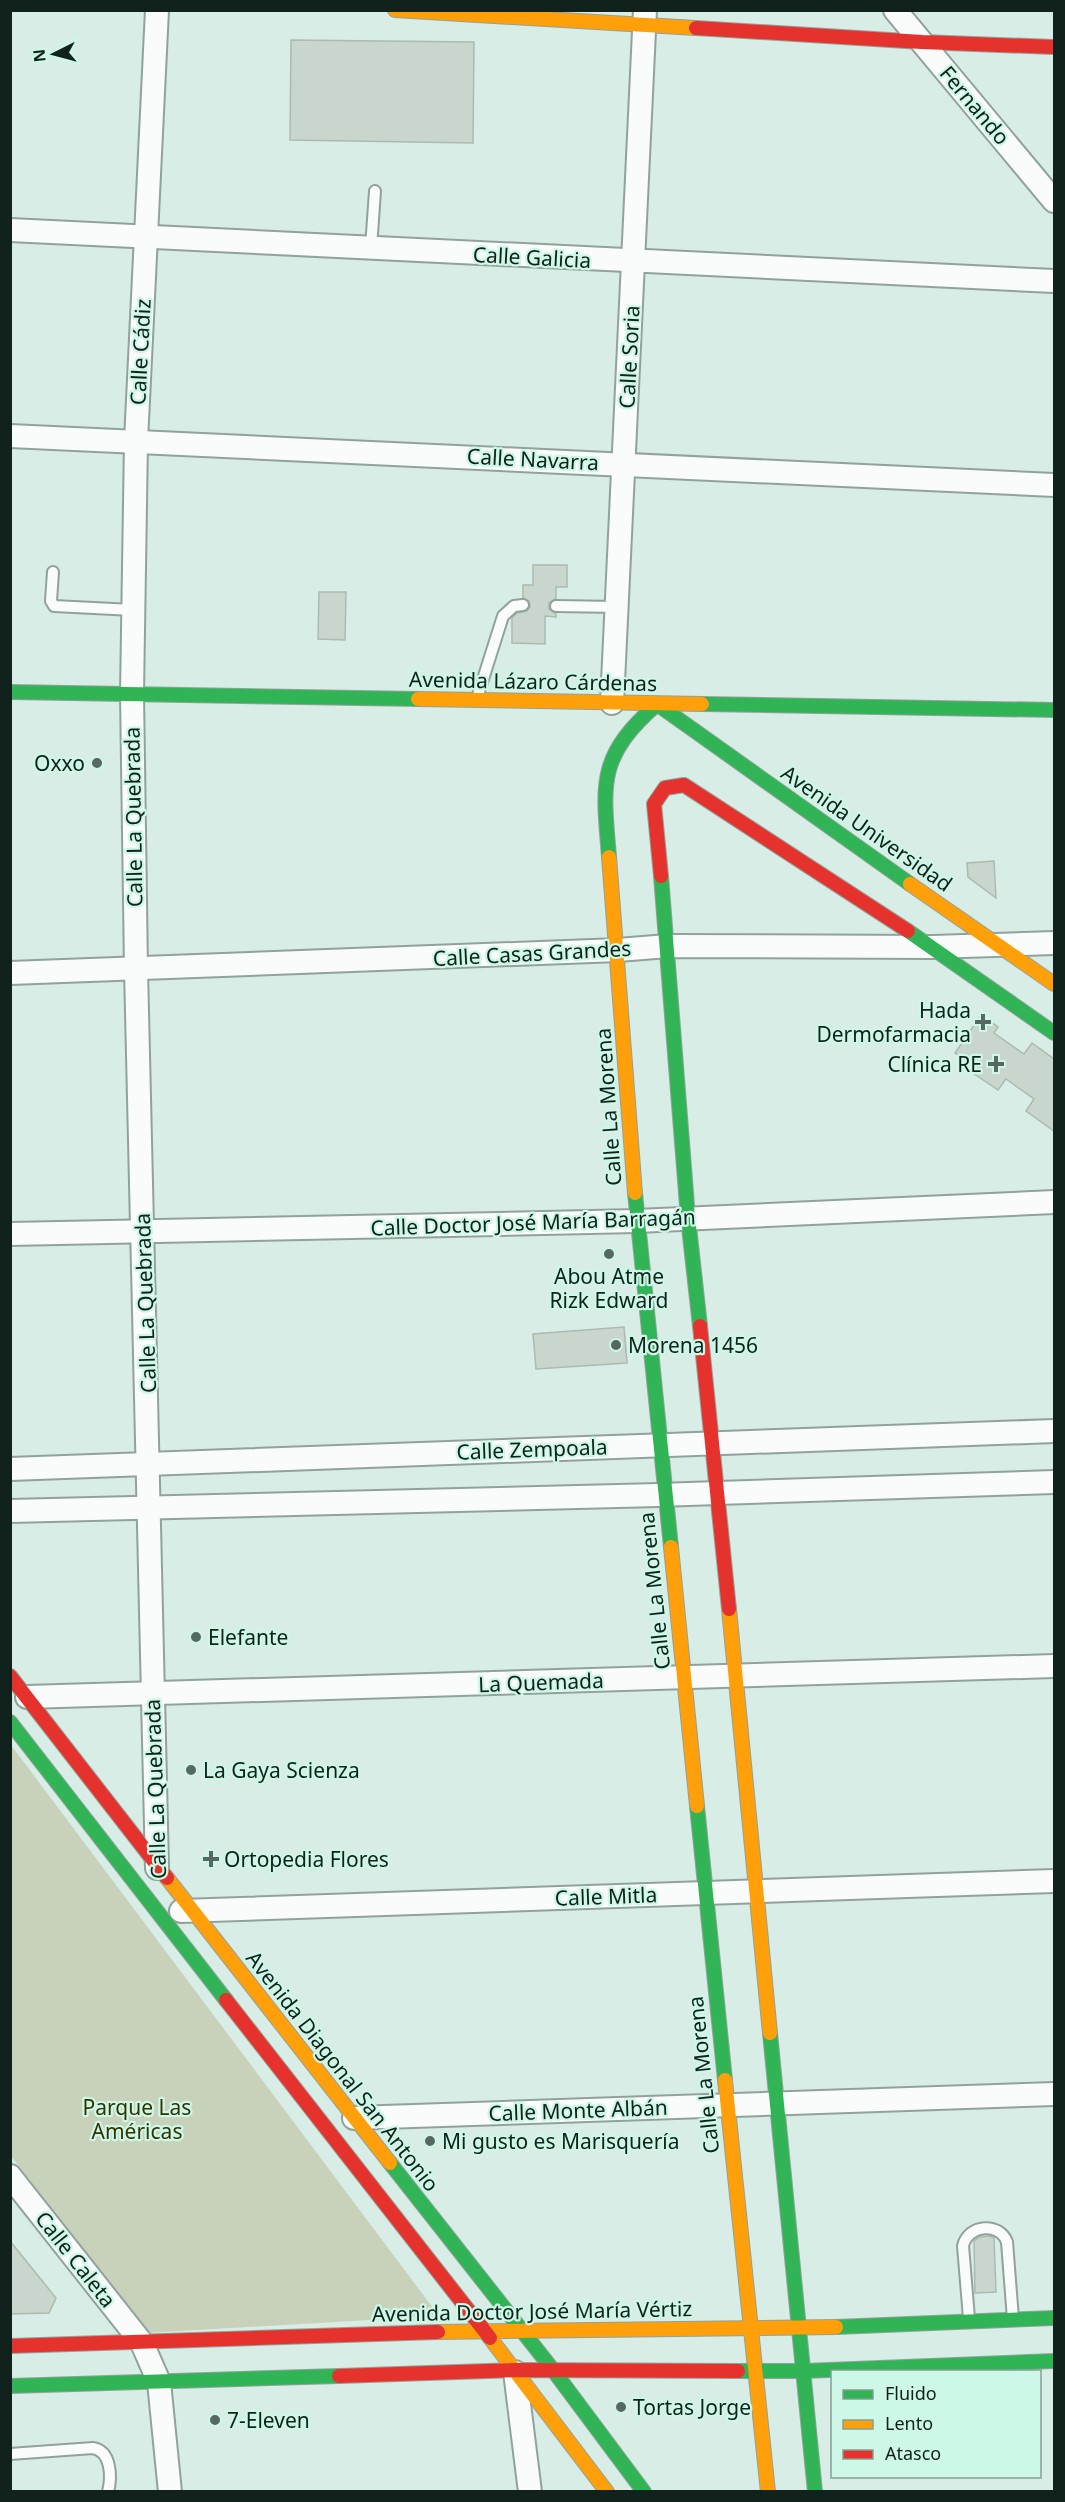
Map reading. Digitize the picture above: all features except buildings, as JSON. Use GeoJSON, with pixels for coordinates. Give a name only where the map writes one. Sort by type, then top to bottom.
{"type":"FeatureCollection","features":[{"type":"Feature","properties":{"kind":"street","name":"Calle Cádiz"},"geometry":{"type":"LineString","coordinates":[[132,694],[136,441],[157,10]]}},
{"type":"Feature","properties":{"kind":"street"},"geometry":{"type":"LineString","coordinates":[[395,10],[645,18],[922,42],[1054,47]]}},
{"type":"Feature","properties":{"kind":"street","name":"Fernando"},"geometry":{"type":"LineString","coordinates":[[895,10],[1054,201]]}},
{"type":"Feature","properties":{"kind":"street","name":"Calle Soria"},"geometry":{"type":"LineString","coordinates":[[612,703],[645,18]]}},
{"type":"Feature","properties":{"kind":"street","name":"Calle Galicia"},"geometry":{"type":"LineString","coordinates":[[10,230],[1054,281]]}},
{"type":"Feature","properties":{"kind":"street","name":"Calle Navarra"},"geometry":{"type":"LineString","coordinates":[[10,436],[624,463],[1054,485]]}},
{"type":"Feature","properties":{"kind":"street","name":"Avenida Lázaro Cárdenas"},"geometry":{"type":"LineString","coordinates":[[10,692],[1054,710]]}},
{"type":"Feature","properties":{"kind":"street","name":"Calle La Quebrada"},"geometry":{"type":"LineString","coordinates":[[132,694],[136,969],[158,1912]]}},
{"type":"Feature","properties":{"kind":"street","name":"Avenida Universidad"},"geometry":{"type":"LineString","coordinates":[[657,704],[814,817],[1054,984]]}},
{"type":"Feature","properties":{"kind":"street","name":"Calle La Morena"},"geometry":{"type":"LineString","coordinates":[[657,704],[625,735],[614,753],[607,772],[604,792],[618,950],[637,1221],[768,2492]]}},
{"type":"Feature","properties":{"kind":"street"},"geometry":{"type":"LineString","coordinates":[[815,2492],[713,1443],[688,1218],[668,946],[654,804],[658,791],[670,784],[684,785],[933,947],[1054,1033]]}},
{"type":"Feature","properties":{"kind":"street","name":"Calle Casas Grandes"},"geometry":{"type":"LineString","coordinates":[[10,973],[618,950],[668,946],[933,947],[1054,943]]}},
{"type":"Feature","properties":{"kind":"street","name":"Calle Doctor José María Barragán"},"geometry":{"type":"LineString","coordinates":[[10,1234],[637,1221],[1054,1202]]}},
{"type":"Feature","properties":{"kind":"street","name":"Calle Zempoala"},"geometry":{"type":"LineString","coordinates":[[10,1469],[1054,1431]]}},
{"type":"Feature","properties":{"kind":"street"},"geometry":{"type":"LineString","coordinates":[[10,1511],[666,1495],[1054,1482]]}},
{"type":"Feature","properties":{"kind":"street","name":"La Quemada"},"geometry":{"type":"LineString","coordinates":[[27,1697],[153,1695],[1054,1666]]}},
{"type":"Feature","properties":{"kind":"street","name":"Avenida Diagonal San Antonio"},"geometry":{"type":"LineString","coordinates":[[10,1676],[519,2330],[553,2370],[644,2492]]}},
{"type":"Feature","properties":{"kind":"street"},"geometry":{"type":"LineString","coordinates":[[10,1722],[484,2330],[607,2492]]}},
{"type":"Feature","properties":{"kind":"street","name":"Calle Mitla"},"geometry":{"type":"LineString","coordinates":[[158,1912],[1054,1881]]}},
{"type":"Feature","properties":{"kind":"street","name":"Calle Monte Albán"},"geometry":{"type":"LineString","coordinates":[[354,2118],[1054,2094]]}},
{"type":"Feature","properties":{"kind":"street","name":"Calle Caleta"},"geometry":{"type":"LineString","coordinates":[[10,2176],[142,2343],[159,2382],[170,2492]]}},
{"type":"Feature","properties":{"kind":"street","name":"Avenida Doctor José María Vértiz"},"geometry":{"type":"LineString","coordinates":[[10,2346],[484,2330],[800,2329],[1054,2318]]}},
{"type":"Feature","properties":{"kind":"street"},"geometry":{"type":"LineString","coordinates":[[10,2386],[515,2370],[804,2371],[1054,2361]]}},
{"type":"Feature","properties":{"kind":"street"},"geometry":{"type":"LineString","coordinates":[[515,2370],[530,2492]]}},
{"type":"Feature","properties":{"kind":"lane"},"geometry":{"type":"LineString","coordinates":[[371,249],[375,191]]}},
{"type":"Feature","properties":{"kind":"lane"},"geometry":{"type":"LineString","coordinates":[[53,572],[51,601],[54,606],[133,610]]}},
{"type":"Feature","properties":{"kind":"lane"},"geometry":{"type":"LineString","coordinates":[[476,700],[503,616],[514,606],[523,605]]}},
{"type":"Feature","properties":{"kind":"lane"},"geometry":{"type":"LineString","coordinates":[[556,606],[617,607]]}},
{"type":"Feature","properties":{"kind":"lane"},"geometry":{"type":"LineString","coordinates":[[970,2321],[963,2246],[965,2238],[977,2229],[990,2228],[998,2230],[1007,2242],[1013,2319]]}},
{"type":"Feature","properties":{"kind":"lane"},"geometry":{"type":"LineString","coordinates":[[10,2454],[100,2449],[109,2462],[108,2492]]}},
{"type":"Feature","properties":{"kind":"green space","name":"Parque Las Américas"},"geometry":{"type":"Polygon","coordinates":[[[11,1745],[439,2316],[146,2333],[11,2156],[11,1745]]]}},
{"type":"Feature","properties":{"kind":"traffic: fast"},"geometry":{"type":"LineString","coordinates":[[10,692],[418,699]]}},
{"type":"Feature","properties":{"kind":"traffic: fast"},"geometry":{"type":"LineString","coordinates":[[609,857],[606,809],[608,773],[623,740],[657,704],[910,884]]}},
{"type":"Feature","properties":{"kind":"traffic: fast"},"geometry":{"type":"LineString","coordinates":[[702,704],[1054,710]]}},
{"type":"Feature","properties":{"kind":"traffic: fast"},"geometry":{"type":"LineString","coordinates":[[661,876],[688,1218],[700,1326]]}},
{"type":"Feature","properties":{"kind":"traffic: fast"},"geometry":{"type":"LineString","coordinates":[[908,931],[1054,1033]]}},
{"type":"Feature","properties":{"kind":"traffic: fast"},"geometry":{"type":"LineString","coordinates":[[635,1193],[671,1547]]}},
{"type":"Feature","properties":{"kind":"traffic: fast"},"geometry":{"type":"LineString","coordinates":[[10,1722],[226,2000]]}},
{"type":"Feature","properties":{"kind":"traffic: fast"},"geometry":{"type":"LineString","coordinates":[[697,1806],[725,2080]]}},
{"type":"Feature","properties":{"kind":"traffic: fast"},"geometry":{"type":"LineString","coordinates":[[770,2033],[815,2492]]}},
{"type":"Feature","properties":{"kind":"traffic: fast"},"geometry":{"type":"LineString","coordinates":[[390,2163],[553,2370],[644,2492]]}},
{"type":"Feature","properties":{"kind":"traffic: fast"},"geometry":{"type":"LineString","coordinates":[[836,2327],[1054,2318]]}},
{"type":"Feature","properties":{"kind":"traffic: fast"},"geometry":{"type":"LineString","coordinates":[[738,2371],[804,2371],[1054,2361]]}},
{"type":"Feature","properties":{"kind":"traffic: fast"},"geometry":{"type":"LineString","coordinates":[[10,2386],[339,2376]]}},
{"type":"Feature","properties":{"kind":"traffic: slow"},"geometry":{"type":"LineString","coordinates":[[395,10],[696,28]]}},
{"type":"Feature","properties":{"kind":"traffic: slow"},"geometry":{"type":"LineString","coordinates":[[418,699],[702,704]]}},
{"type":"Feature","properties":{"kind":"traffic: slow"},"geometry":{"type":"LineString","coordinates":[[609,857],[635,1193]]}},
{"type":"Feature","properties":{"kind":"traffic: slow"},"geometry":{"type":"LineString","coordinates":[[910,884],[1054,984]]}},
{"type":"Feature","properties":{"kind":"traffic: slow"},"geometry":{"type":"LineString","coordinates":[[671,1547],[697,1806]]}},
{"type":"Feature","properties":{"kind":"traffic: slow"},"geometry":{"type":"LineString","coordinates":[[729,1609],[770,2033]]}},
{"type":"Feature","properties":{"kind":"traffic: slow"},"geometry":{"type":"LineString","coordinates":[[167,1878],[390,2163]]}},
{"type":"Feature","properties":{"kind":"traffic: slow"},"geometry":{"type":"LineString","coordinates":[[725,2080],[768,2492]]}},
{"type":"Feature","properties":{"kind":"traffic: slow"},"geometry":{"type":"LineString","coordinates":[[438,2332],[836,2327]]}},
{"type":"Feature","properties":{"kind":"traffic: slow"},"geometry":{"type":"LineString","coordinates":[[490,2338],[607,2492]]}},
{"type":"Feature","properties":{"kind":"traffic: jam"},"geometry":{"type":"LineString","coordinates":[[696,28],[922,42],[1054,47]]}},
{"type":"Feature","properties":{"kind":"traffic: jam"},"geometry":{"type":"LineString","coordinates":[[661,876],[654,804],[665,788],[684,785],[908,931]]}},
{"type":"Feature","properties":{"kind":"traffic: jam"},"geometry":{"type":"LineString","coordinates":[[700,1326],[729,1609]]}},
{"type":"Feature","properties":{"kind":"traffic: jam"},"geometry":{"type":"LineString","coordinates":[[10,1676],[167,1878]]}},
{"type":"Feature","properties":{"kind":"traffic: jam"},"geometry":{"type":"LineString","coordinates":[[226,2000],[490,2338]]}},
{"type":"Feature","properties":{"kind":"traffic: jam"},"geometry":{"type":"LineString","coordinates":[[10,2346],[438,2332]]}},
{"type":"Feature","properties":{"kind":"traffic: jam"},"geometry":{"type":"LineString","coordinates":[[339,2376],[515,2370],[738,2371]]}},
{"type":"Feature","properties":{"kind":"place","name":"Oxxo"},"geometry":{"type":"Point","coordinates":[97,763]}},
{"type":"Feature","properties":{"kind":"place","name":"Hada Dermofarmacia"},"geometry":{"type":"Point","coordinates":[983,1022]}},
{"type":"Feature","properties":{"kind":"place","name":"Clínica RE"},"geometry":{"type":"Point","coordinates":[996,1064]}},
{"type":"Feature","properties":{"kind":"place","name":"Abou Atme Rizk Edward"},"geometry":{"type":"Point","coordinates":[609,1254]}},
{"type":"Feature","properties":{"kind":"place","name":"Morena 1456"},"geometry":{"type":"Point","coordinates":[616,1345]}},
{"type":"Feature","properties":{"kind":"place","name":"Elefante"},"geometry":{"type":"Point","coordinates":[196,1637]}},
{"type":"Feature","properties":{"kind":"place","name":"La Gaya Scienza"},"geometry":{"type":"Point","coordinates":[191,1770]}},
{"type":"Feature","properties":{"kind":"place","name":"Ortopedia Flores"},"geometry":{"type":"Point","coordinates":[211,1859]}},
{"type":"Feature","properties":{"kind":"place","name":"Mi gusto es Marisquería"},"geometry":{"type":"Point","coordinates":[430,2141]}},
{"type":"Feature","properties":{"kind":"place","name":"Tortas Jorge"},"geometry":{"type":"Point","coordinates":[621,2407]}},
{"type":"Feature","properties":{"kind":"place","name":"7-Eleven"},"geometry":{"type":"Point","coordinates":[215,2420]}}]}
